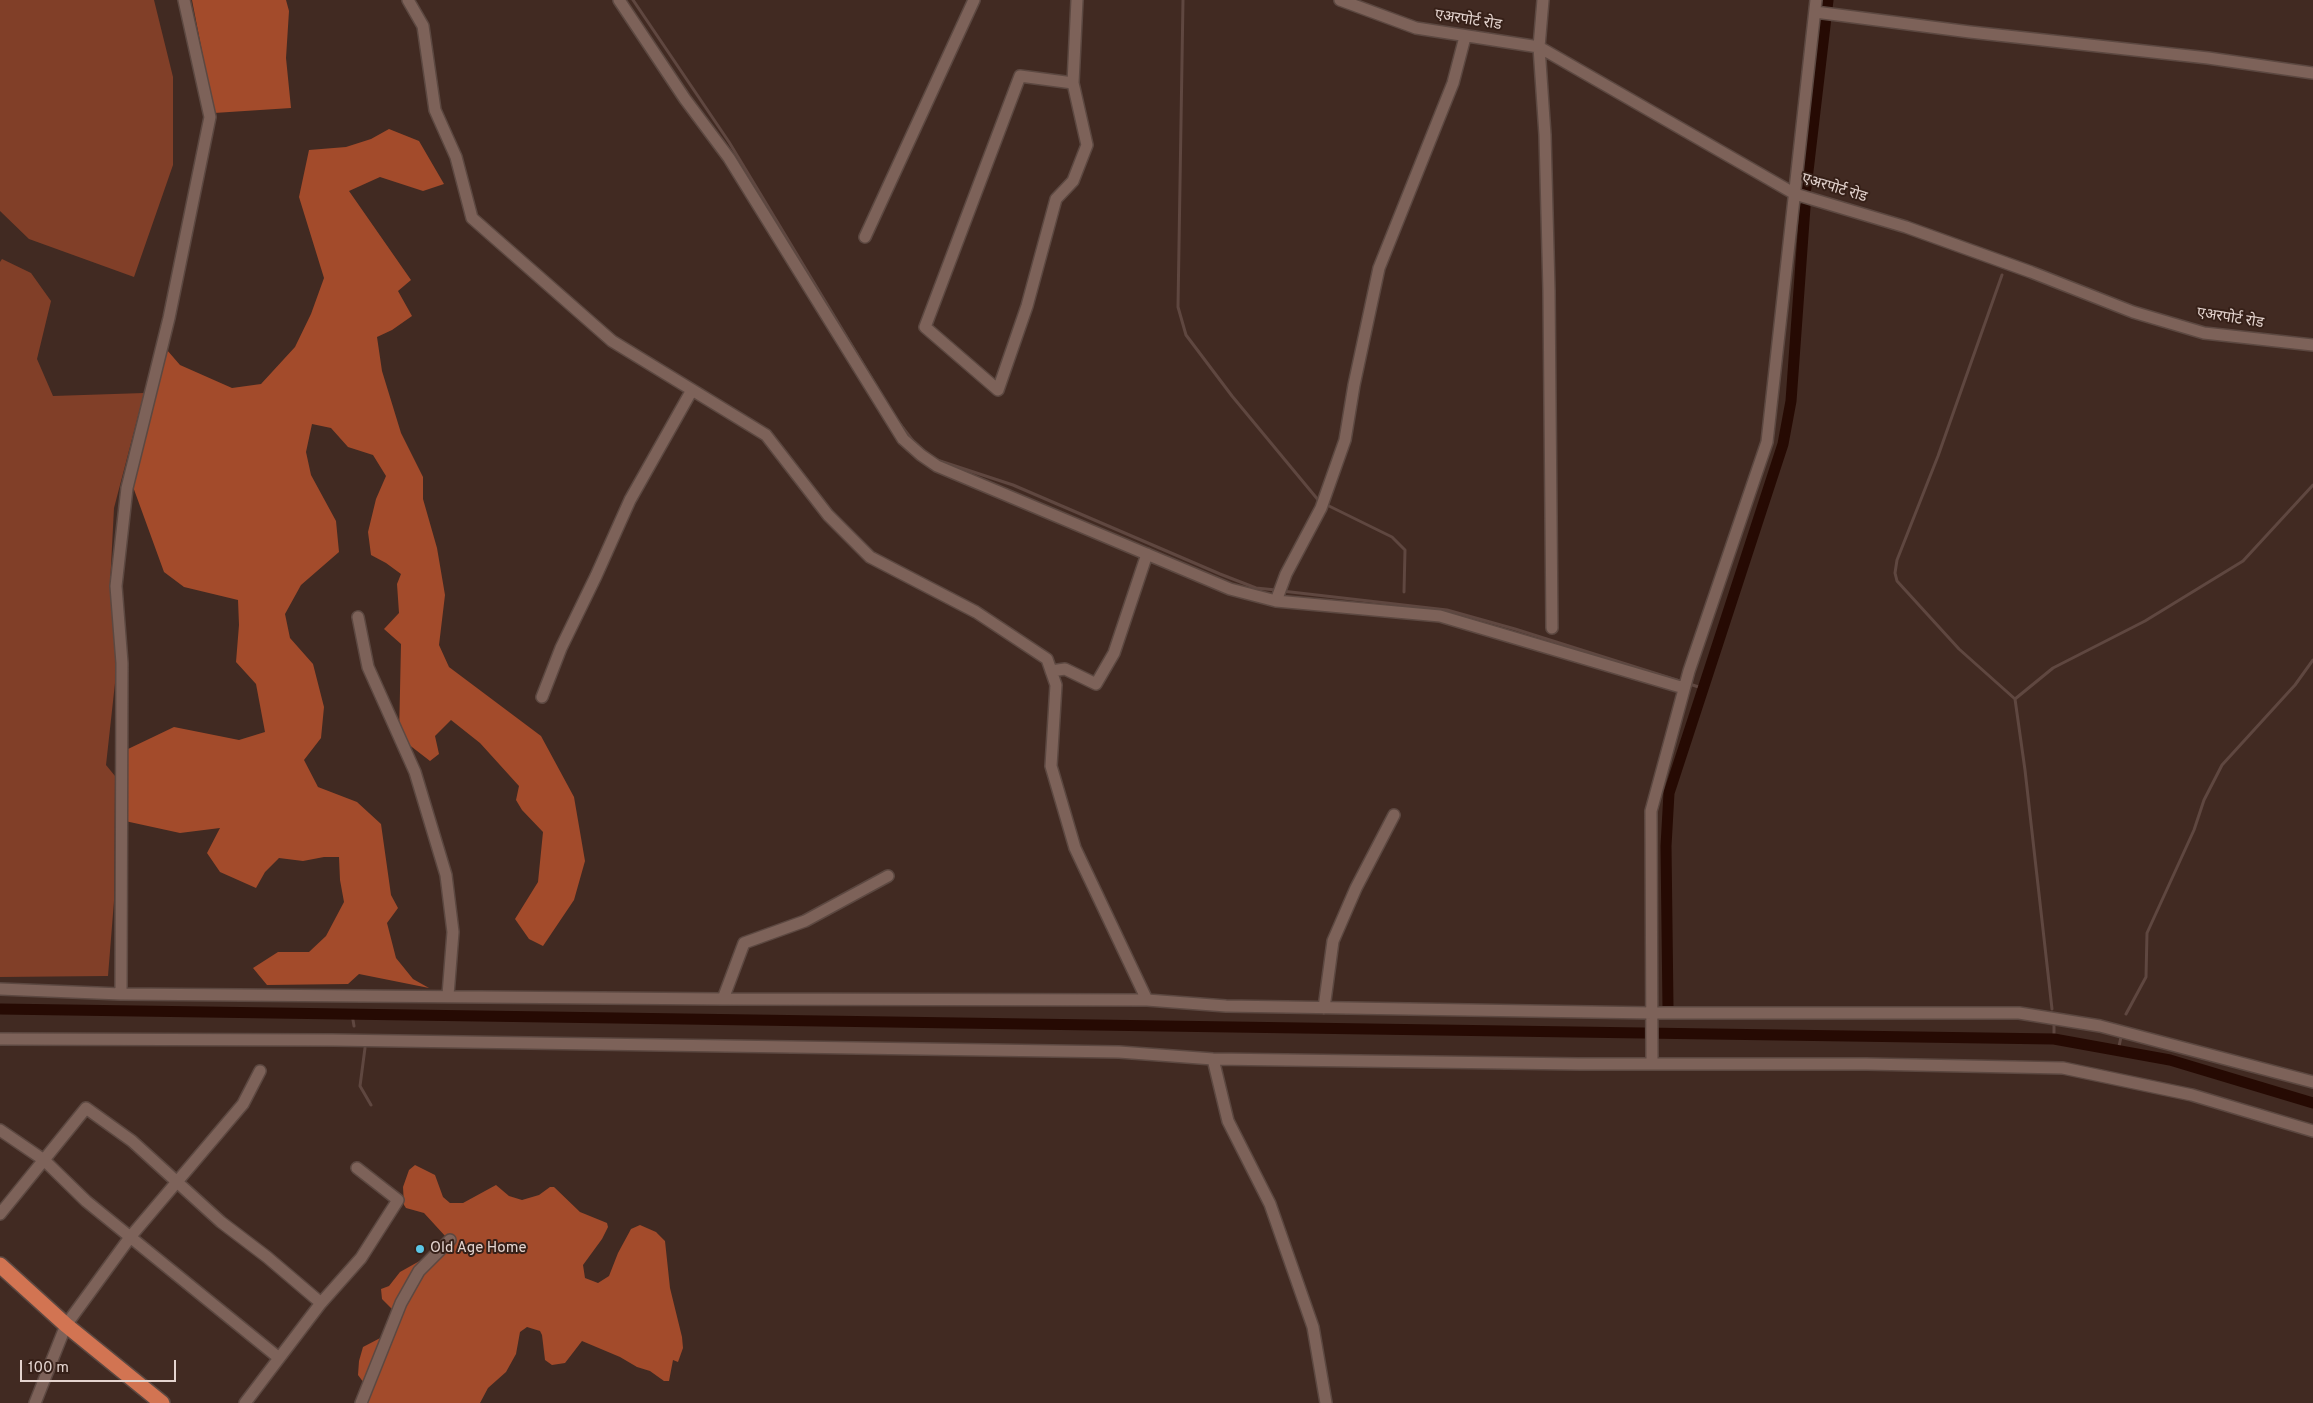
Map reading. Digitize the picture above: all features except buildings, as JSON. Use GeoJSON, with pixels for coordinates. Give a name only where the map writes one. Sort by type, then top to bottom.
{"type":"FeatureCollection","features":[{"type":"Feature","properties":{"kind":"highway"},"geometry":{"type":"LineString","coordinates":[[0,1265],[66,1325],[162,1403]]}},
{"type":"Feature","properties":{"kind":"street"},"geometry":{"type":"LineString","coordinates":[[121,994],[122,663],[116,586],[127,488],[169,318],[210,117],[184,0]]}},
{"type":"Feature","properties":{"kind":"street"},"geometry":{"type":"LineString","coordinates":[[408,0],[423,26],[434,110],[456,157],[472,218],[612,341],[766,434],[828,515],[870,557],[976,612],[1047,660],[1056,685],[1051,766],[1075,848],[1147,1000]]}},
{"type":"Feature","properties":{"kind":"street"},"geometry":{"type":"LineString","coordinates":[[619,0],[685,99],[730,158],[903,438],[920,455],[937,466],[1230,590],[1276,601],[1440,616],[1684,686]]}},
{"type":"Feature","properties":{"kind":"street"},"geometry":{"type":"LineString","coordinates":[[864,237],[974,0]]}},
{"type":"Feature","properties":{"kind":"street"},"geometry":{"type":"LineString","coordinates":[[1073,84],[1020,76],[925,326],[998,390],[1027,306],[1056,199],[1073,181],[1087,144],[1073,84],[1077,0]]}},
{"type":"Feature","properties":{"kind":"street","name":"एअरपोर्ट रोड"},"geometry":{"type":"LineString","coordinates":[[1340,0],[1416,28],[1539,47],[1795,194],[1906,227],[2031,272],[2133,312],[2196,330],[2313,345]]}},
{"type":"Feature","properties":{"kind":"street"},"geometry":{"type":"LineString","coordinates":[[1543,0],[1539,47],[1545,135],[1549,282],[1552,628]]}},
{"type":"Feature","properties":{"kind":"street"},"geometry":{"type":"LineString","coordinates":[[1652,1057],[1651,811],[1684,686],[1767,442],[1795,194],[1820,9],[1970,32],[2208,58],[2313,73]]}},
{"type":"Feature","properties":{"kind":"street"},"geometry":{"type":"LineString","coordinates":[[1276,601],[1286,574],[1321,508],[1346,440],[1354,385],[1379,268],[1453,83],[1465,37]]}},
{"type":"Feature","properties":{"kind":"street"},"geometry":{"type":"LineString","coordinates":[[542,697],[561,648],[630,500],[692,390]]}},
{"type":"Feature","properties":{"kind":"street"},"geometry":{"type":"LineString","coordinates":[[1051,671],[1065,669],[1096,684],[1114,653],[1147,554]]}},
{"type":"Feature","properties":{"kind":"street"},"geometry":{"type":"LineString","coordinates":[[358,617],[368,667],[416,772],[446,875],[453,932],[448,995]]}},
{"type":"Feature","properties":{"kind":"street"},"geometry":{"type":"LineString","coordinates":[[1324,1008],[1333,941],[1356,888],[1394,816]]}},
{"type":"Feature","properties":{"kind":"street"},"geometry":{"type":"LineString","coordinates":[[723,999],[744,943],[805,921],[888,876]]}},
{"type":"Feature","properties":{"kind":"street"},"geometry":{"type":"LineString","coordinates":[[0,989],[121,994],[1147,1000],[1226,1006],[1652,1013],[2019,1014],[2100,1026],[2313,1082]]}},
{"type":"Feature","properties":{"kind":"street"},"geometry":{"type":"LineString","coordinates":[[0,1039],[333,1040],[1119,1052],[1213,1059],[1578,1064],[1652,1057],[2063,1068],[2192,1095],[2313,1131]]}},
{"type":"Feature","properties":{"kind":"street"},"geometry":{"type":"LineString","coordinates":[[1213,1059],[1228,1121],[1270,1204],[1313,1327],[1326,1403]]}},
{"type":"Feature","properties":{"kind":"street"},"geometry":{"type":"LineString","coordinates":[[35,1403],[66,1325],[131,1236],[243,1104],[260,1071]]}},
{"type":"Feature","properties":{"kind":"street"},"geometry":{"type":"LineString","coordinates":[[0,1214],[86,1108],[132,1141],[176,1182],[320,1303]]}},
{"type":"Feature","properties":{"kind":"street"},"geometry":{"type":"LineString","coordinates":[[0,1130],[44,1160],[86,1201],[279,1358]]}},
{"type":"Feature","properties":{"kind":"street"},"geometry":{"type":"LineString","coordinates":[[245,1403],[320,1303],[361,1258],[398,1200],[357,1168]]}},
{"type":"Feature","properties":{"kind":"street"},"geometry":{"type":"LineString","coordinates":[[361,1403],[402,1303],[419,1271],[450,1240]]}},
{"type":"Feature","properties":{"kind":"shaded area"},"geometry":{"type":"Polygon","coordinates":[[[0,0],[154,0],[173,77],[173,165],[134,277],[29,239],[0,211],[0,0]]]}},
{"type":"Feature","properties":{"kind":"shaded area"},"geometry":{"type":"Polygon","coordinates":[[[192,0],[286,0],[289,11],[286,58],[291,108],[214,113],[192,0]]]}},
{"type":"Feature","properties":{"kind":"shaded area"},"geometry":{"type":"Polygon","coordinates":[[[389,129],[419,141],[444,184],[423,191],[380,177],[349,191],[411,280],[398,291],[412,316],[392,330],[377,337],[382,371],[401,433],[423,477],[423,499],[437,548],[445,595],[439,645],[449,667],[541,736],[574,797],[585,861],[574,900],[543,946],[529,939],[515,919],[538,882],[543,832],[522,810],[516,800],[519,786],[480,743],[451,720],[435,736],[439,754],[430,761],[399,737],[401,644],[384,629],[399,613],[397,584],[401,574],[371,555],[368,532],[376,499],[386,476],[373,455],[348,447],[331,428],[312,424],[306,452],[311,475],[336,521],[339,552],[301,585],[285,614],[290,638],[313,664],[324,707],[321,738],[304,760],[318,787],[357,802],[381,824],[391,895],[398,908],[387,923],[396,958],[413,979],[429,988],[359,974],[348,984],[267,985],[253,968],[278,952],[309,952],[326,936],[344,902],[340,880],[339,857],[324,857],[303,861],[279,858],[265,872],[256,888],[220,872],[207,853],[220,828],[180,833],[125,821],[128,749],[174,727],[239,740],[265,732],[256,684],[236,662],[239,625],[238,600],[184,587],[164,572],[132,484],[167,350],[180,365],[232,388],[261,384],[295,347],[311,314],[324,278],[299,197],[309,150],[346,147],[371,139],[389,129]]]}},
{"type":"Feature","properties":{"kind":"shaded area"},"geometry":{"type":"Polygon","coordinates":[[[2,259],[31,273],[51,301],[37,359],[53,396],[144,393],[114,508],[110,585],[117,665],[106,765],[115,776],[114,901],[108,976],[0,977],[0,262],[2,259]]]}},
{"type":"Feature","properties":{"kind":"shaded area"},"geometry":{"type":"Polygon","coordinates":[[[415,1165],[435,1175],[443,1197],[450,1203],[463,1203],[496,1185],[509,1196],[522,1200],[539,1195],[550,1187],[554,1187],[580,1212],[607,1223],[608,1227],[602,1239],[583,1265],[585,1278],[598,1283],[609,1276],[618,1253],[631,1229],[640,1225],[656,1232],[665,1241],[670,1288],[683,1348],[678,1362],[673,1360],[669,1381],[664,1381],[650,1371],[637,1367],[620,1357],[582,1341],[565,1363],[552,1365],[545,1360],[540,1331],[527,1327],[520,1332],[516,1354],[506,1372],[488,1388],[480,1403],[368,1403],[361,1398],[367,1387],[358,1375],[363,1347],[386,1335],[393,1310],[382,1299],[381,1289],[389,1286],[400,1272],[432,1254],[426,1255],[446,1237],[424,1213],[406,1208],[404,1205],[403,1187],[409,1170],[415,1165]]]}},
{"type":"Feature","properties":{"kind":"waterway"},"geometry":{"type":"LineString","coordinates":[[633,0],[729,142],[877,387]]}},
{"type":"Feature","properties":{"kind":"waterway"},"geometry":{"type":"LineString","coordinates":[[1183,0],[1178,307],[1186,335],[1232,396],[1319,501]]}},
{"type":"Feature","properties":{"kind":"waterway"},"geometry":{"type":"LineString","coordinates":[[1806,188],[1828,0]]}},
{"type":"Feature","properties":{"kind":"waterway"},"geometry":{"type":"LineString","coordinates":[[1668,1008],[1666,846],[1669,793],[1783,444],[1791,401],[1805,207]]}},
{"type":"Feature","properties":{"kind":"waterway"},"geometry":{"type":"LineString","coordinates":[[2002,275],[1938,456],[1897,560],[1895,573],[1897,581],[1959,649],[2015,699]]}},
{"type":"Feature","properties":{"kind":"waterway"},"geometry":{"type":"LineString","coordinates":[[897,420],[913,441]]}},
{"type":"Feature","properties":{"kind":"waterway"},"geometry":{"type":"LineString","coordinates":[[937,460],[1013,485],[1256,588],[1276,590]]}},
{"type":"Feature","properties":{"kind":"waterway"},"geometry":{"type":"LineString","coordinates":[[2052,1009],[2025,770],[2015,699],[2053,668],[2145,621],[2243,561],[2313,485]]}},
{"type":"Feature","properties":{"kind":"waterway"},"geometry":{"type":"LineString","coordinates":[[1327,505],[1392,537],[1405,550],[1404,592]]}},
{"type":"Feature","properties":{"kind":"waterway"},"geometry":{"type":"LineString","coordinates":[[1282,591],[1447,610],[1515,629],[1702,688]]}},
{"type":"Feature","properties":{"kind":"waterway"},"geometry":{"type":"LineString","coordinates":[[2126,1014],[2146,977],[2147,933],[2194,830],[2204,800],[2222,765],[2295,685],[2313,660]]}},
{"type":"Feature","properties":{"kind":"waterway"},"geometry":{"type":"LineString","coordinates":[[0,1009],[2054,1039],[2170,1060],[2313,1103]]}},
{"type":"Feature","properties":{"kind":"waterway"},"geometry":{"type":"LineString","coordinates":[[352,1014],[354,1026]]}},
{"type":"Feature","properties":{"kind":"waterway"},"geometry":{"type":"LineString","coordinates":[[2054,1023],[2054,1039]]}},
{"type":"Feature","properties":{"kind":"waterway"},"geometry":{"type":"LineString","coordinates":[[2118,1051],[2121,1037]]}},
{"type":"Feature","properties":{"kind":"waterway"},"geometry":{"type":"LineString","coordinates":[[365,1048],[360,1086],[371,1105]]}},
{"type":"Feature","properties":{"kind":"place","name":"Old Age Home"},"geometry":{"type":"Point","coordinates":[420,1249]}}]}
